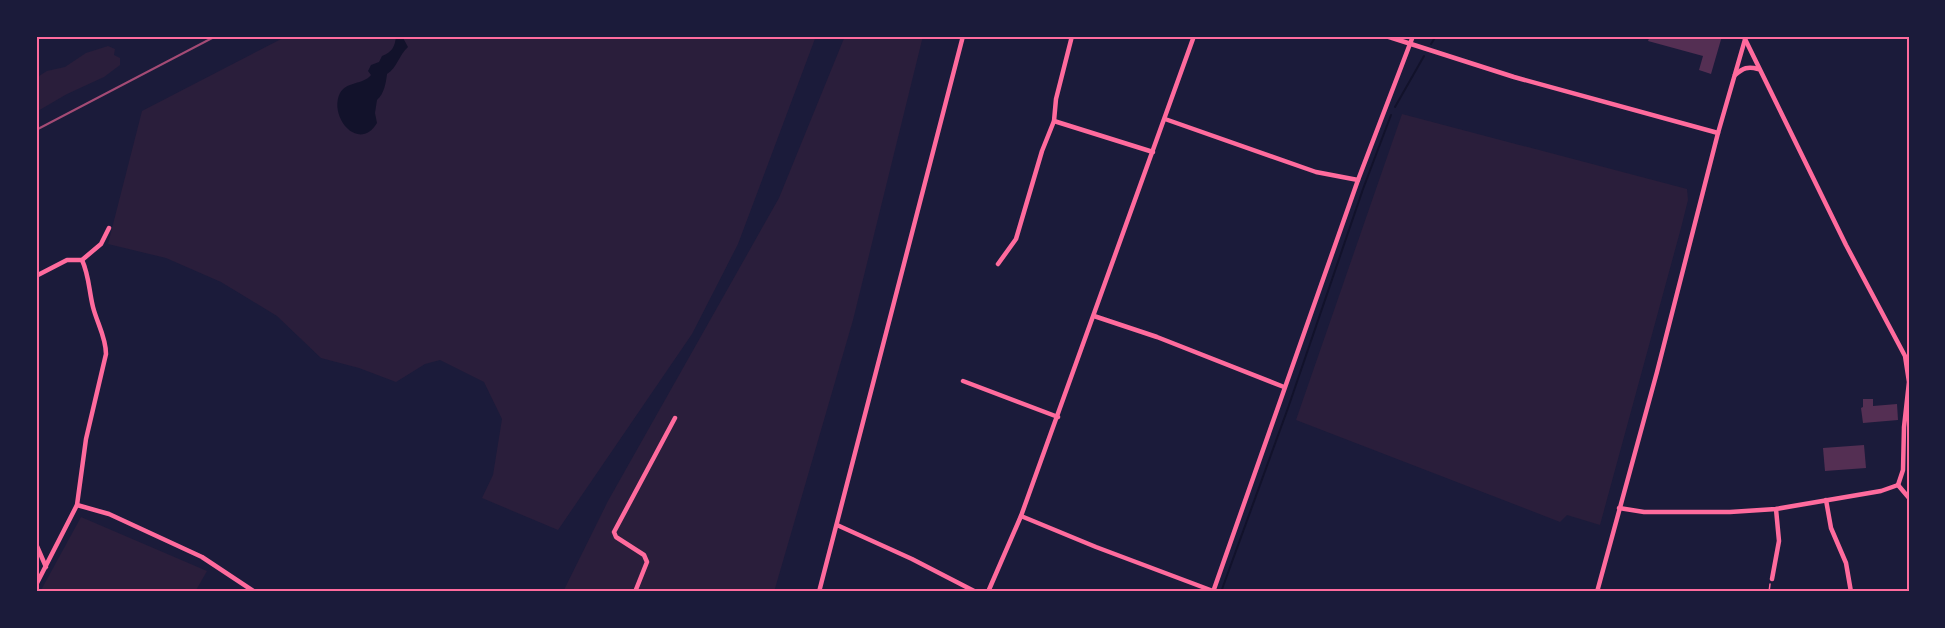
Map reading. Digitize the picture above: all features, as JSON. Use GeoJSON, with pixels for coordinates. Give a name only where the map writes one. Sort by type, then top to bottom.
{"type":"FeatureCollection","features":[{"type":"Feature","properties":{"kind":"street"},"geometry":{"type":"LineString","coordinates":[[819,592],[963,36]]}},
{"type":"Feature","properties":{"kind":"street"},"geometry":{"type":"LineString","coordinates":[[998,264],[1016,239],[1042,152],[1054,121],[1056,99],[1072,36]]}},
{"type":"Feature","properties":{"kind":"street"},"geometry":{"type":"LineString","coordinates":[[988,592],[1021,516],[1058,417],[1194,36]]}},
{"type":"Feature","properties":{"kind":"street"},"geometry":{"type":"LineString","coordinates":[[1386,36],[1514,77],[1718,133]]}},
{"type":"Feature","properties":{"kind":"street"},"geometry":{"type":"LineString","coordinates":[[1021,516],[1103,550],[1122,555],[1213,591],[1284,387],[1413,36]]}},
{"type":"Feature","properties":{"kind":"street"},"geometry":{"type":"LineString","coordinates":[[1745,38],[1758,69],[1846,245],[1905,356],[1908,370],[1908,405],[1904,427],[1903,470],[1898,485]]}},
{"type":"Feature","properties":{"kind":"street"},"geometry":{"type":"LineString","coordinates":[[1597,592],[1745,38]]}},
{"type":"Feature","properties":{"kind":"street"},"geometry":{"type":"LineString","coordinates":[[1735,75],[1748,67],[1758,69]]}},
{"type":"Feature","properties":{"kind":"street"},"geometry":{"type":"LineString","coordinates":[[1165,119],[1316,172],[1359,180]]}},
{"type":"Feature","properties":{"kind":"street"},"geometry":{"type":"LineString","coordinates":[[1054,121],[1153,152]]}},
{"type":"Feature","properties":{"kind":"street"},"geometry":{"type":"LineString","coordinates":[[36,276],[67,260],[82,260],[101,244],[109,228]]}},
{"type":"Feature","properties":{"kind":"street"},"geometry":{"type":"LineString","coordinates":[[36,585],[77,505],[86,439],[106,354],[106,344],[92,306],[87,270],[82,260]]}},
{"type":"Feature","properties":{"kind":"street"},"geometry":{"type":"LineString","coordinates":[[1094,316],[1157,337],[1284,387]]}},
{"type":"Feature","properties":{"kind":"street"},"geometry":{"type":"LineString","coordinates":[[963,381],[1058,417]]}},
{"type":"Feature","properties":{"kind":"street"},"geometry":{"type":"LineString","coordinates":[[635,592],[646,562],[644,555],[616,537],[614,532],[675,418]]}},
{"type":"Feature","properties":{"kind":"street"},"geometry":{"type":"LineString","coordinates":[[1904,427],[1909,421]]}},
{"type":"Feature","properties":{"kind":"street"},"geometry":{"type":"LineString","coordinates":[[1619,508],[1644,512],[1730,512],[1776,509],[1881,491],[1898,485]]}},
{"type":"Feature","properties":{"kind":"street"},"geometry":{"type":"LineString","coordinates":[[1898,485],[1909,498]]}},
{"type":"Feature","properties":{"kind":"street"},"geometry":{"type":"LineString","coordinates":[[1826,500],[1831,528],[1846,563],[1851,592]]}},
{"type":"Feature","properties":{"kind":"street"},"geometry":{"type":"LineString","coordinates":[[77,505],[109,513],[202,557],[255,592]]}},
{"type":"Feature","properties":{"kind":"street"},"geometry":{"type":"LineString","coordinates":[[1772,579],[1779,541],[1776,509]]}},
{"type":"Feature","properties":{"kind":"street"},"geometry":{"type":"LineString","coordinates":[[837,525],[912,559],[976,592]]}},
{"type":"Feature","properties":{"kind":"street"},"geometry":{"type":"LineString","coordinates":[[36,544],[46,567]]}},
{"type":"Feature","properties":{"kind":"shaded area"},"geometry":{"type":"Polygon","coordinates":[[[287,36],[816,36],[738,244],[692,334],[558,530],[482,498],[493,475],[502,419],[484,382],[440,360],[425,364],[396,382],[359,368],[321,358],[277,316],[221,282],[166,258],[108,244],[142,111],[287,36]]]}},
{"type":"Feature","properties":{"kind":"shaded area"},"geometry":{"type":"Polygon","coordinates":[[[396,36],[402,36],[408,47],[387,74],[383,92],[377,100],[375,113],[377,123],[370,131],[362,134],[354,133],[347,128],[338,112],[337,102],[340,93],[343,89],[371,75],[368,71],[371,65],[379,62],[382,56],[391,51],[396,36]]]}},
{"type":"Feature","properties":{"kind":"shaded area"},"geometry":{"type":"Polygon","coordinates":[[[845,36],[923,36],[853,320],[774,592],[563,592],[608,501],[779,198],[845,36]]]}},
{"type":"Feature","properties":{"kind":"shaded area"},"geometry":{"type":"Polygon","coordinates":[[[108,46],[115,49],[114,55],[120,58],[120,65],[104,77],[67,94],[36,112],[36,78],[47,71],[65,67],[86,53],[108,46]]]}},
{"type":"Feature","properties":{"kind":"shaded area"},"geometry":{"type":"Polygon","coordinates":[[[1402,114],[1687,189],[1688,200],[1681,228],[1600,525],[1567,515],[1560,522],[1296,420],[1402,114]]]}},
{"type":"Feature","properties":{"kind":"shaded area"},"geometry":{"type":"Polygon","coordinates":[[[81,517],[207,571],[195,592],[40,592],[81,517]]]}},
{"type":"Feature","properties":{"kind":"building"},"geometry":{"type":"Polygon","coordinates":[[[1650,36],[1722,36],[1711,74],[1699,70],[1703,56],[1648,41],[1650,36]]]}},
{"type":"Feature","properties":{"kind":"building"},"geometry":{"type":"Polygon","coordinates":[[[1863,399],[1873,399],[1873,406],[1897,404],[1898,420],[1863,423],[1861,408],[1863,399]]]}},
{"type":"Feature","properties":{"kind":"building"},"geometry":{"type":"Polygon","coordinates":[[[1864,445],[1866,468],[1825,471],[1823,448],[1864,445]]]}},
{"type":"Feature","properties":{"kind":"waterway"},"geometry":{"type":"LineString","coordinates":[[1431,44],[1436,36]]}},
{"type":"Feature","properties":{"kind":"waterway"},"geometry":{"type":"LineString","coordinates":[[1395,107],[1424,56]]}},
{"type":"Feature","properties":{"kind":"waterway"},"geometry":{"type":"LineString","coordinates":[[1221,592],[1391,115]]}},
{"type":"Feature","properties":{"kind":"railway"},"geometry":{"type":"LineString","coordinates":[[36,130],[216,36]]}}]}
